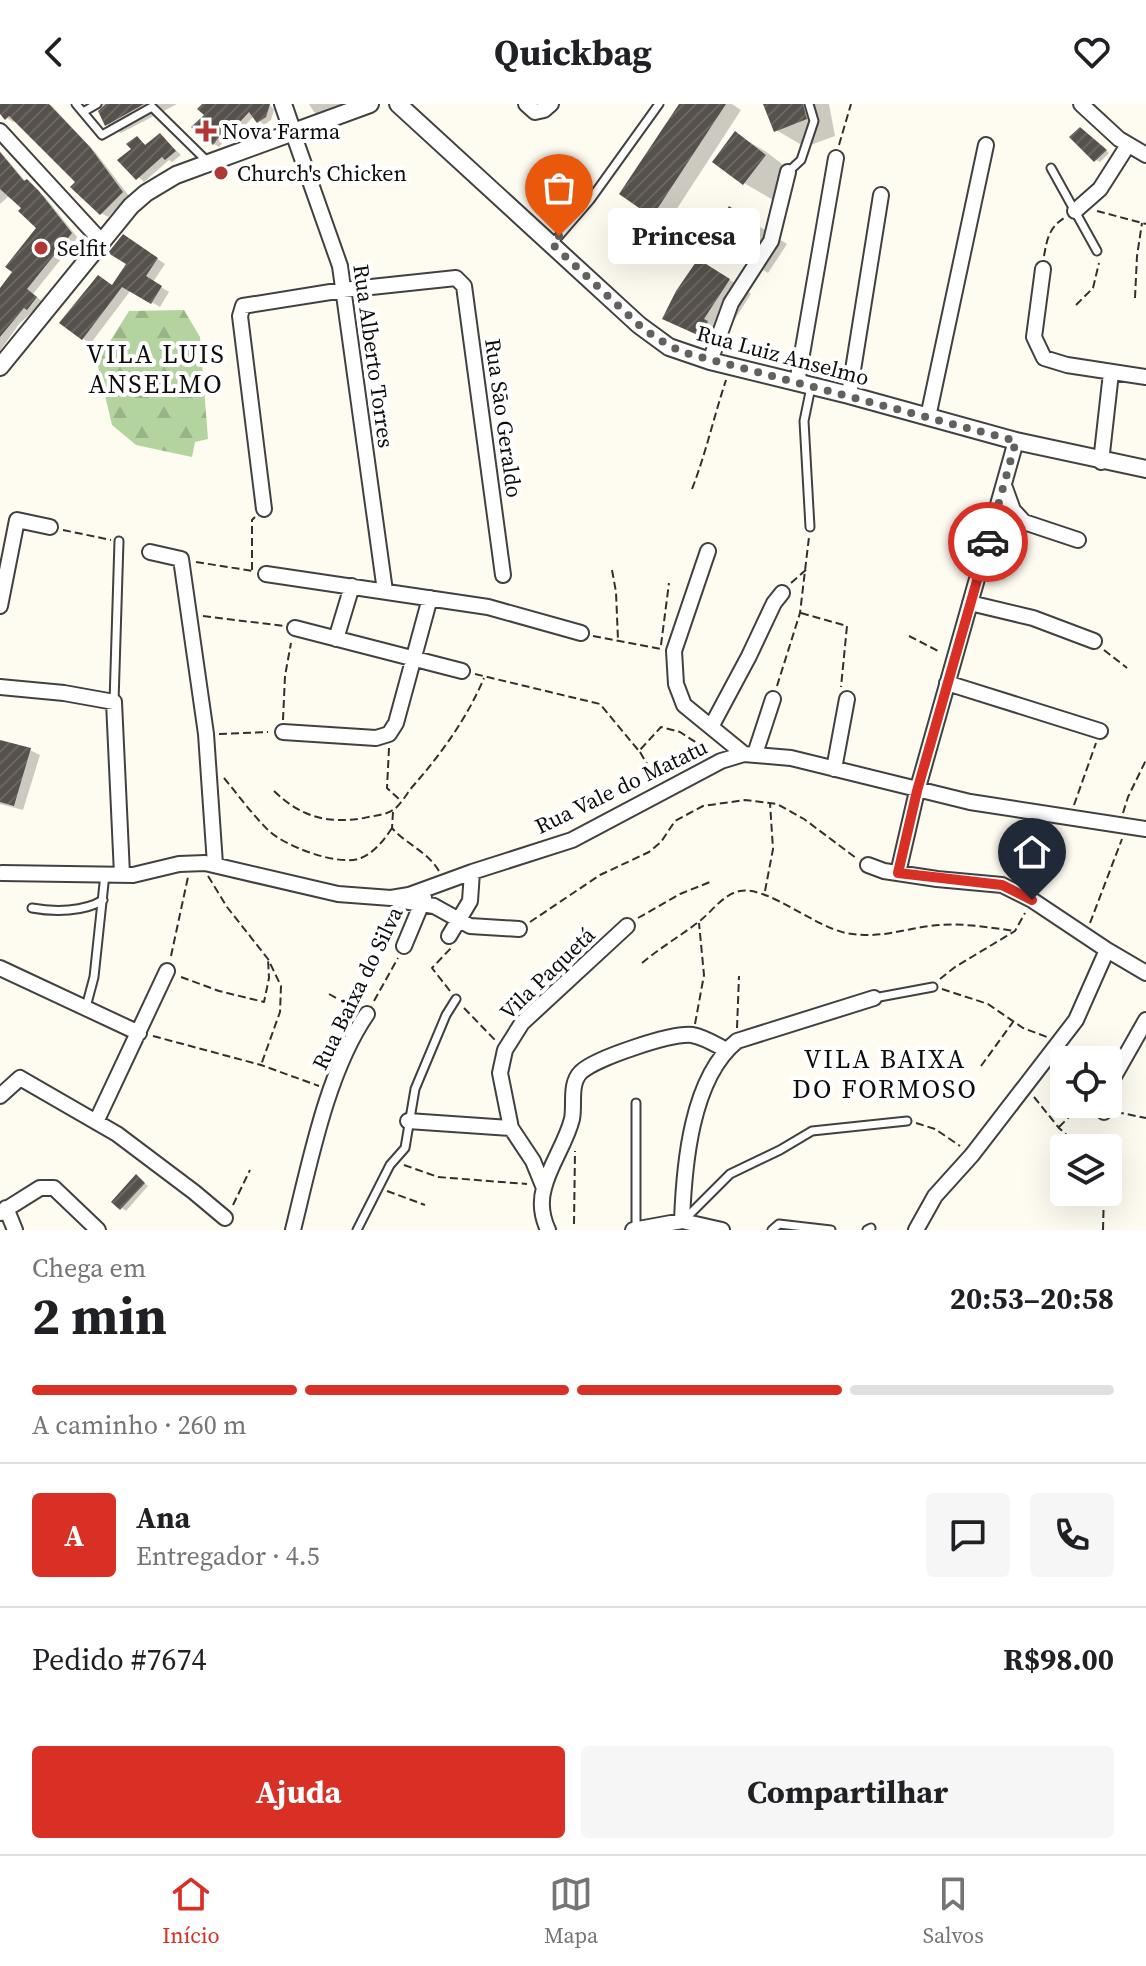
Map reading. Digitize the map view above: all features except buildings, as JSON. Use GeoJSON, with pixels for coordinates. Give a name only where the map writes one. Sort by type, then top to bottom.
{"type":"FeatureCollection","features":[{"type":"Feature","properties":{"kind":"street"},"geometry":{"type":"LineString","coordinates":[[283,104],[293,133]]}},
{"type":"Feature","properties":{"kind":"street"},"geometry":{"type":"LineString","coordinates":[[0,367],[131,206],[146,193],[176,175],[370,104]]}},
{"type":"Feature","properties":{"kind":"street","name":"Rua Luiz Anselmo"},"geometry":{"type":"LineString","coordinates":[[398,104],[656,338],[682,352],[1016,441],[1101,462],[1146,469]]}},
{"type":"Feature","properties":{"kind":"street"},"geometry":{"type":"LineString","coordinates":[[526,104],[535,112],[551,104]]}},
{"type":"Feature","properties":{"kind":"street"},"geometry":{"type":"LineString","coordinates":[[1081,104],[1128,145],[1146,155]]}},
{"type":"Feature","properties":{"kind":"street"},"geometry":{"type":"LineString","coordinates":[[0,131],[102,242]]}},
{"type":"Feature","properties":{"kind":"street","name":"Rua Alberto Torres"},"geometry":{"type":"LineString","coordinates":[[293,133],[334,244],[385,591]]}},
{"type":"Feature","properties":{"kind":"street"},"geometry":{"type":"LineString","coordinates":[[928,417],[986,145]]}},
{"type":"Feature","properties":{"kind":"street"},"geometry":{"type":"LineString","coordinates":[[1078,208],[1100,189],[1128,145]]}},
{"type":"Feature","properties":{"kind":"street"},"geometry":{"type":"LineString","coordinates":[[804,384],[836,158]]}},
{"type":"Feature","properties":{"kind":"street"},"geometry":{"type":"LineString","coordinates":[[710,361],[731,303],[771,241],[788,172]]}},
{"type":"Feature","properties":{"kind":"street"},"geometry":{"type":"LineString","coordinates":[[849,395],[881,195]]}},
{"type":"Feature","properties":{"kind":"street"},"geometry":{"type":"LineString","coordinates":[[1043,269],[1035,326],[1038,348],[1044,358],[1111,373],[1146,377]]}},
{"type":"Feature","properties":{"kind":"street","name":"Rua Sāo Geraldo"},"geometry":{"type":"LineString","coordinates":[[343,290],[449,277],[461,281],[464,286],[503,575]]}},
{"type":"Feature","properties":{"kind":"street"},"geometry":{"type":"LineString","coordinates":[[264,509],[240,311],[249,304],[343,290]]}},
{"type":"Feature","properties":{"kind":"street"},"geometry":{"type":"LineString","coordinates":[[1101,462],[1111,373]]}},
{"type":"Feature","properties":{"kind":"street"},"geometry":{"type":"LineString","coordinates":[[898,873],[917,791],[1016,441]]}},
{"type":"Feature","properties":{"kind":"street"},"geometry":{"type":"LineString","coordinates":[[1004,487],[1013,510],[1024,522],[1078,540]]}},
{"type":"Feature","properties":{"kind":"street"},"geometry":{"type":"LineString","coordinates":[[0,606],[17,520],[50,527]]}},
{"type":"Feature","properties":{"kind":"street"},"geometry":{"type":"LineString","coordinates":[[708,551],[674,651],[673,669],[684,705],[750,754],[791,758],[970,802],[1146,829]]}},
{"type":"Feature","properties":{"kind":"street"},"geometry":{"type":"LineString","coordinates":[[150,552],[181,559],[206,734],[208,763],[204,863]]}},
{"type":"Feature","properties":{"kind":"street"},"geometry":{"type":"LineString","coordinates":[[259,572],[488,607],[581,633]]}},
{"type":"Feature","properties":{"kind":"street"},"geometry":{"type":"LineString","coordinates":[[336,639],[352,586]]}},
{"type":"Feature","properties":{"kind":"street"},"geometry":{"type":"LineString","coordinates":[[717,731],[774,603],[782,593]]}},
{"type":"Feature","properties":{"kind":"street"},"geometry":{"type":"LineString","coordinates":[[283,732],[383,736],[396,723],[430,598]]}},
{"type":"Feature","properties":{"kind":"street"},"geometry":{"type":"LineString","coordinates":[[970,603],[1033,618],[1094,641]]}},
{"type":"Feature","properties":{"kind":"street"},"geometry":{"type":"LineString","coordinates":[[295,628],[462,671]]}},
{"type":"Feature","properties":{"kind":"street"},"geometry":{"type":"LineString","coordinates":[[947,683],[1100,731]]}},
{"type":"Feature","properties":{"kind":"street"},"geometry":{"type":"LineString","coordinates":[[0,687],[64,693],[114,702],[122,874]]}},
{"type":"Feature","properties":{"kind":"street"},"geometry":{"type":"LineString","coordinates":[[750,754],[773,699]]}},
{"type":"Feature","properties":{"kind":"street"},"geometry":{"type":"LineString","coordinates":[[834,769],[847,699]]}},
{"type":"Feature","properties":{"kind":"street","name":"Rua Vale do Matatu"},"geometry":{"type":"LineString","coordinates":[[2,873],[144,875],[204,863],[338,894],[424,897],[446,882],[572,840],[721,761],[750,754]]}},
{"type":"Feature","properties":{"kind":"street"},"geometry":{"type":"LineString","coordinates":[[868,865],[898,873],[1002,885],[1032,900],[1146,973]]}},
{"type":"Feature","properties":{"kind":"street"},"geometry":{"type":"LineString","coordinates":[[449,936],[472,891],[472,872]]}},
{"type":"Feature","properties":{"kind":"street"},"geometry":{"type":"LineString","coordinates":[[424,897],[459,921],[480,928],[519,929]]}},
{"type":"Feature","properties":{"kind":"street","name":"Rua Baixa do Silva"},"geometry":{"type":"LineString","coordinates":[[404,946],[424,897]]}},
{"type":"Feature","properties":{"kind":"street","name":"Vila Paquetá"},"geometry":{"type":"LineString","coordinates":[[544,1188],[533,1161],[511,1128],[500,1073],[505,1050],[522,1023],[627,926]]}},
{"type":"Feature","properties":{"kind":"street"},"geometry":{"type":"LineString","coordinates":[[916,1230],[935,1196],[972,1155],[1080,1013],[1107,950]]}},
{"type":"Feature","properties":{"kind":"street"},"geometry":{"type":"LineString","coordinates":[[0,968],[139,1033]]}},
{"type":"Feature","properties":{"kind":"street"},"geometry":{"type":"LineString","coordinates":[[96,1122],[167,971]]}},
{"type":"Feature","properties":{"kind":"street"},"geometry":{"type":"LineString","coordinates":[[548,1230],[543,1218],[544,1188],[568,1132],[573,1114],[575,1080],[584,1069],[678,1035],[694,1035],[731,1046],[874,998]]}},
{"type":"Feature","properties":{"kind":"street","name":"Rua Baixa do Silva"},"geometry":{"type":"LineString","coordinates":[[293,1230],[332,1090],[342,1061],[367,1014]]}},
{"type":"Feature","properties":{"kind":"street"},"geometry":{"type":"LineString","coordinates":[[1122,1064],[1146,1020]]}},
{"type":"Feature","properties":{"kind":"street"},"geometry":{"type":"LineString","coordinates":[[682,1221],[686,1161],[694,1123],[709,1079],[731,1046]]}},
{"type":"Feature","properties":{"kind":"street"},"geometry":{"type":"LineString","coordinates":[[0,1096],[20,1078],[96,1122],[225,1218]]}},
{"type":"Feature","properties":{"kind":"street"},"geometry":{"type":"LineString","coordinates":[[408,1121],[511,1128]]}},
{"type":"Feature","properties":{"kind":"street"},"geometry":{"type":"LineString","coordinates":[[15,1230],[3,1210],[40,1188],[54,1188],[98,1230]]}},
{"type":"Feature","properties":{"kind":"street"},"geometry":{"type":"LineString","coordinates":[[634,1230],[682,1221],[722,1230]]}},
{"type":"Feature","properties":{"kind":"lane"},"geometry":{"type":"LineString","coordinates":[[76,104],[102,135],[155,106],[209,163]]}},
{"type":"Feature","properties":{"kind":"lane"},"geometry":{"type":"LineString","coordinates":[[83,112],[97,104]]}},
{"type":"Feature","properties":{"kind":"lane"},"geometry":{"type":"LineString","coordinates":[[552,244],[590,200],[659,104]]}},
{"type":"Feature","properties":{"kind":"lane"},"geometry":{"type":"LineString","coordinates":[[788,172],[801,160],[814,121],[809,104]]}},
{"type":"Feature","properties":{"kind":"lane"},"geometry":{"type":"LineString","coordinates":[[1051,168],[1078,208],[1097,251]]}},
{"type":"Feature","properties":{"kind":"lane"},"geometry":{"type":"LineString","coordinates":[[804,384],[810,527]]}},
{"type":"Feature","properties":{"kind":"lane"},"geometry":{"type":"LineString","coordinates":[[114,702],[119,541]]}},
{"type":"Feature","properties":{"kind":"lane"},"geometry":{"type":"LineString","coordinates":[[86,1007],[94,977],[105,874]]}},
{"type":"Feature","properties":{"kind":"lane"},"geometry":{"type":"LineString","coordinates":[[32,908],[80,909],[103,900]]}},
{"type":"Feature","properties":{"kind":"lane"},"geometry":{"type":"LineString","coordinates":[[874,998],[933,987]]}},
{"type":"Feature","properties":{"kind":"lane"},"geometry":{"type":"LineString","coordinates":[[357,1230],[393,1160],[406,1145],[415,1089],[446,1015],[456,999]]}},
{"type":"Feature","properties":{"kind":"lane"},"geometry":{"type":"LineString","coordinates":[[634,1230],[636,1103]]}},
{"type":"Feature","properties":{"kind":"lane"},"geometry":{"type":"LineString","coordinates":[[682,1221],[730,1174],[812,1131],[907,1121]]}},
{"type":"Feature","properties":{"kind":"lane"},"geometry":{"type":"LineString","coordinates":[[772,1230],[779,1224],[831,1230]]}},
{"type":"Feature","properties":{"kind":"path"},"geometry":{"type":"LineString","coordinates":[[836,158],[851,104]]}},
{"type":"Feature","properties":{"kind":"path"},"geometry":{"type":"LineString","coordinates":[[1043,269],[1048,234],[1054,224],[1078,208],[1144,224],[1137,256],[1135,298]]}},
{"type":"Feature","properties":{"kind":"path"},"geometry":{"type":"LineString","coordinates":[[1076,305],[1098,279],[1100,267],[1097,251]]}},
{"type":"Feature","properties":{"kind":"path"},"geometry":{"type":"LineString","coordinates":[[692,489],[731,366]]}},
{"type":"Feature","properties":{"kind":"path"},"geometry":{"type":"LineString","coordinates":[[181,559],[259,572],[252,520],[264,509]]}},
{"type":"Feature","properties":{"kind":"path"},"geometry":{"type":"LineString","coordinates":[[50,527],[119,541]]}},
{"type":"Feature","properties":{"kind":"path"},"geometry":{"type":"LineString","coordinates":[[773,699],[800,613],[810,527]]}},
{"type":"Feature","properties":{"kind":"path"},"geometry":{"type":"LineString","coordinates":[[782,593],[807,569]]}},
{"type":"Feature","properties":{"kind":"path"},"geometry":{"type":"LineString","coordinates":[[612,570],[618,641]]}},
{"type":"Feature","properties":{"kind":"path"},"geometry":{"type":"LineString","coordinates":[[581,633],[661,649],[669,583]]}},
{"type":"Feature","properties":{"kind":"path"},"geometry":{"type":"LineString","coordinates":[[800,613],[847,626],[841,687],[847,699]]}},
{"type":"Feature","properties":{"kind":"path"},"geometry":{"type":"LineString","coordinates":[[189,615],[295,628],[285,676],[283,732],[206,734]]}},
{"type":"Feature","properties":{"kind":"path"},"geometry":{"type":"LineString","coordinates":[[909,636],[954,659]]}},
{"type":"Feature","properties":{"kind":"path"},"geometry":{"type":"LineString","coordinates":[[1094,641],[1127,668]]}},
{"type":"Feature","properties":{"kind":"path"},"geometry":{"type":"LineString","coordinates":[[462,671],[600,704],[639,751],[663,791]]}},
{"type":"Feature","properties":{"kind":"path"},"geometry":{"type":"LineString","coordinates":[[274,791],[306,815],[325,821],[349,820],[393,810],[458,729],[485,677]]}},
{"type":"Feature","properties":{"kind":"path"},"geometry":{"type":"LineString","coordinates":[[639,751],[661,727],[680,732],[700,745],[717,731]]}},
{"type":"Feature","properties":{"kind":"path"},"geometry":{"type":"LineString","coordinates":[[1070,817],[1100,731]]}},
{"type":"Feature","properties":{"kind":"path"},"geometry":{"type":"LineString","coordinates":[[383,736],[387,788],[401,801]]}},
{"type":"Feature","properties":{"kind":"path"},"geometry":{"type":"LineString","coordinates":[[1085,935],[1123,826],[1128,797],[1146,760]]}},
{"type":"Feature","properties":{"kind":"path"},"geometry":{"type":"LineString","coordinates":[[208,763],[269,831],[292,846],[348,860],[359,859],[375,849],[392,828],[393,810]]}},
{"type":"Feature","properties":{"kind":"path"},"geometry":{"type":"LineString","coordinates":[[519,929],[600,875],[649,852],[683,815],[703,806],[745,800],[770,802],[804,819],[868,865]]}},
{"type":"Feature","properties":{"kind":"path"},"geometry":{"type":"LineString","coordinates":[[764,893],[770,876],[773,849],[770,802]]}},
{"type":"Feature","properties":{"kind":"path"},"geometry":{"type":"LineString","coordinates":[[392,828],[407,843],[427,855],[446,882]]}},
{"type":"Feature","properties":{"kind":"path"},"geometry":{"type":"LineString","coordinates":[[204,863],[167,971],[219,991],[264,1002],[269,978],[268,959]]}},
{"type":"Feature","properties":{"kind":"path"},"geometry":{"type":"LineString","coordinates":[[204,863],[214,886],[278,977],[281,998],[276,1026],[261,1065]]}},
{"type":"Feature","properties":{"kind":"path","name":"Vila Paquetá"},"geometry":{"type":"LineString","coordinates":[[627,926],[652,908],[710,882]]}},
{"type":"Feature","properties":{"kind":"path"},"geometry":{"type":"LineString","coordinates":[[642,963],[735,892],[764,893],[810,920],[846,933],[882,936],[949,924],[1015,931]]}},
{"type":"Feature","properties":{"kind":"path"},"geometry":{"type":"LineString","coordinates":[[1032,900],[1015,931],[944,974],[933,987],[988,1004],[1013,1022],[1058,1044]]}},
{"type":"Feature","properties":{"kind":"path"},"geometry":{"type":"LineString","coordinates":[[694,1035],[704,975],[699,922]]}},
{"type":"Feature","properties":{"kind":"path"},"geometry":{"type":"LineString","coordinates":[[449,936],[451,951],[432,968],[456,999],[505,1050]]}},
{"type":"Feature","properties":{"kind":"path","name":"Rua Baixa do Silva"},"geometry":{"type":"LineString","coordinates":[[367,1014],[404,946]]}},
{"type":"Feature","properties":{"kind":"path"},"geometry":{"type":"LineString","coordinates":[[731,1046],[739,976]]}},
{"type":"Feature","properties":{"kind":"path"},"geometry":{"type":"LineString","coordinates":[[329,994],[367,1014]]}},
{"type":"Feature","properties":{"kind":"path"},"geometry":{"type":"LineString","coordinates":[[981,1066],[1013,1022]]}},
{"type":"Feature","properties":{"kind":"path"},"geometry":{"type":"LineString","coordinates":[[139,1033],[261,1065],[332,1090]]}},
{"type":"Feature","properties":{"kind":"path"},"geometry":{"type":"LineString","coordinates":[[1024,1087],[1066,1134]]}},
{"type":"Feature","properties":{"kind":"path"},"geometry":{"type":"LineString","coordinates":[[1122,1112],[1146,1118]]}},
{"type":"Feature","properties":{"kind":"path"},"geometry":{"type":"LineString","coordinates":[[1059,1128],[1069,1118]]}},
{"type":"Feature","properties":{"kind":"path"},"geometry":{"type":"LineString","coordinates":[[907,1121],[935,1129],[972,1155]]}},
{"type":"Feature","properties":{"kind":"path"},"geometry":{"type":"LineString","coordinates":[[574,1224],[575,1139]]}},
{"type":"Feature","properties":{"kind":"path"},"geometry":{"type":"LineString","coordinates":[[393,1160],[438,1177],[544,1188]]}},
{"type":"Feature","properties":{"kind":"path"},"geometry":{"type":"LineString","coordinates":[[225,1218],[250,1170]]}},
{"type":"Feature","properties":{"kind":"path"},"geometry":{"type":"LineString","coordinates":[[379,1188],[425,1205]]}},
{"type":"Feature","properties":{"kind":"path"},"geometry":{"type":"LineString","coordinates":[[1103,1230],[1104,1206]]}},
{"type":"Feature","properties":{"kind":"green space"},"geometry":{"type":"Polygon","coordinates":[[[184,310],[200,337],[208,439],[195,442],[192,457],[136,445],[112,425],[97,362],[129,311],[184,310]]]}},
{"type":"Feature","properties":{"kind":"way so far"},"geometry":{"type":"LineString","coordinates":[[559,236],[552,244],[639,325],[669,347],[710,361],[1016,441],[988,542]]}},
{"type":"Feature","properties":{"kind":"place","name":"Nova Farma"},"geometry":{"type":"Point","coordinates":[206,131]}},
{"type":"Feature","properties":{"kind":"place","name":"Church's Chicken"},"geometry":{"type":"Point","coordinates":[221,173]}},
{"type":"Feature","properties":{"kind":"place","name":"Princesa"},"geometry":{"type":"Point","coordinates":[559,236]}},
{"type":"Feature","properties":{"kind":"place","name":"Selfit"},"geometry":{"type":"Point","coordinates":[41,248]}},
{"type":"Feature","properties":{"kind":"district","name":"VILA LUIS ANSELMO"},"geometry":{"type":"Point","coordinates":[156,369]}},
{"type":"Feature","properties":{"kind":"district","name":"VILA BAIXA DO FORMOSO"},"geometry":{"type":"Point","coordinates":[885,1074]}},
{"type":"Feature","properties":{"kind":"route"},"geometry":{"type":"LineString","coordinates":[[988,542],[917,791],[898,873],[1002,885],[1032,900]]}}]}
